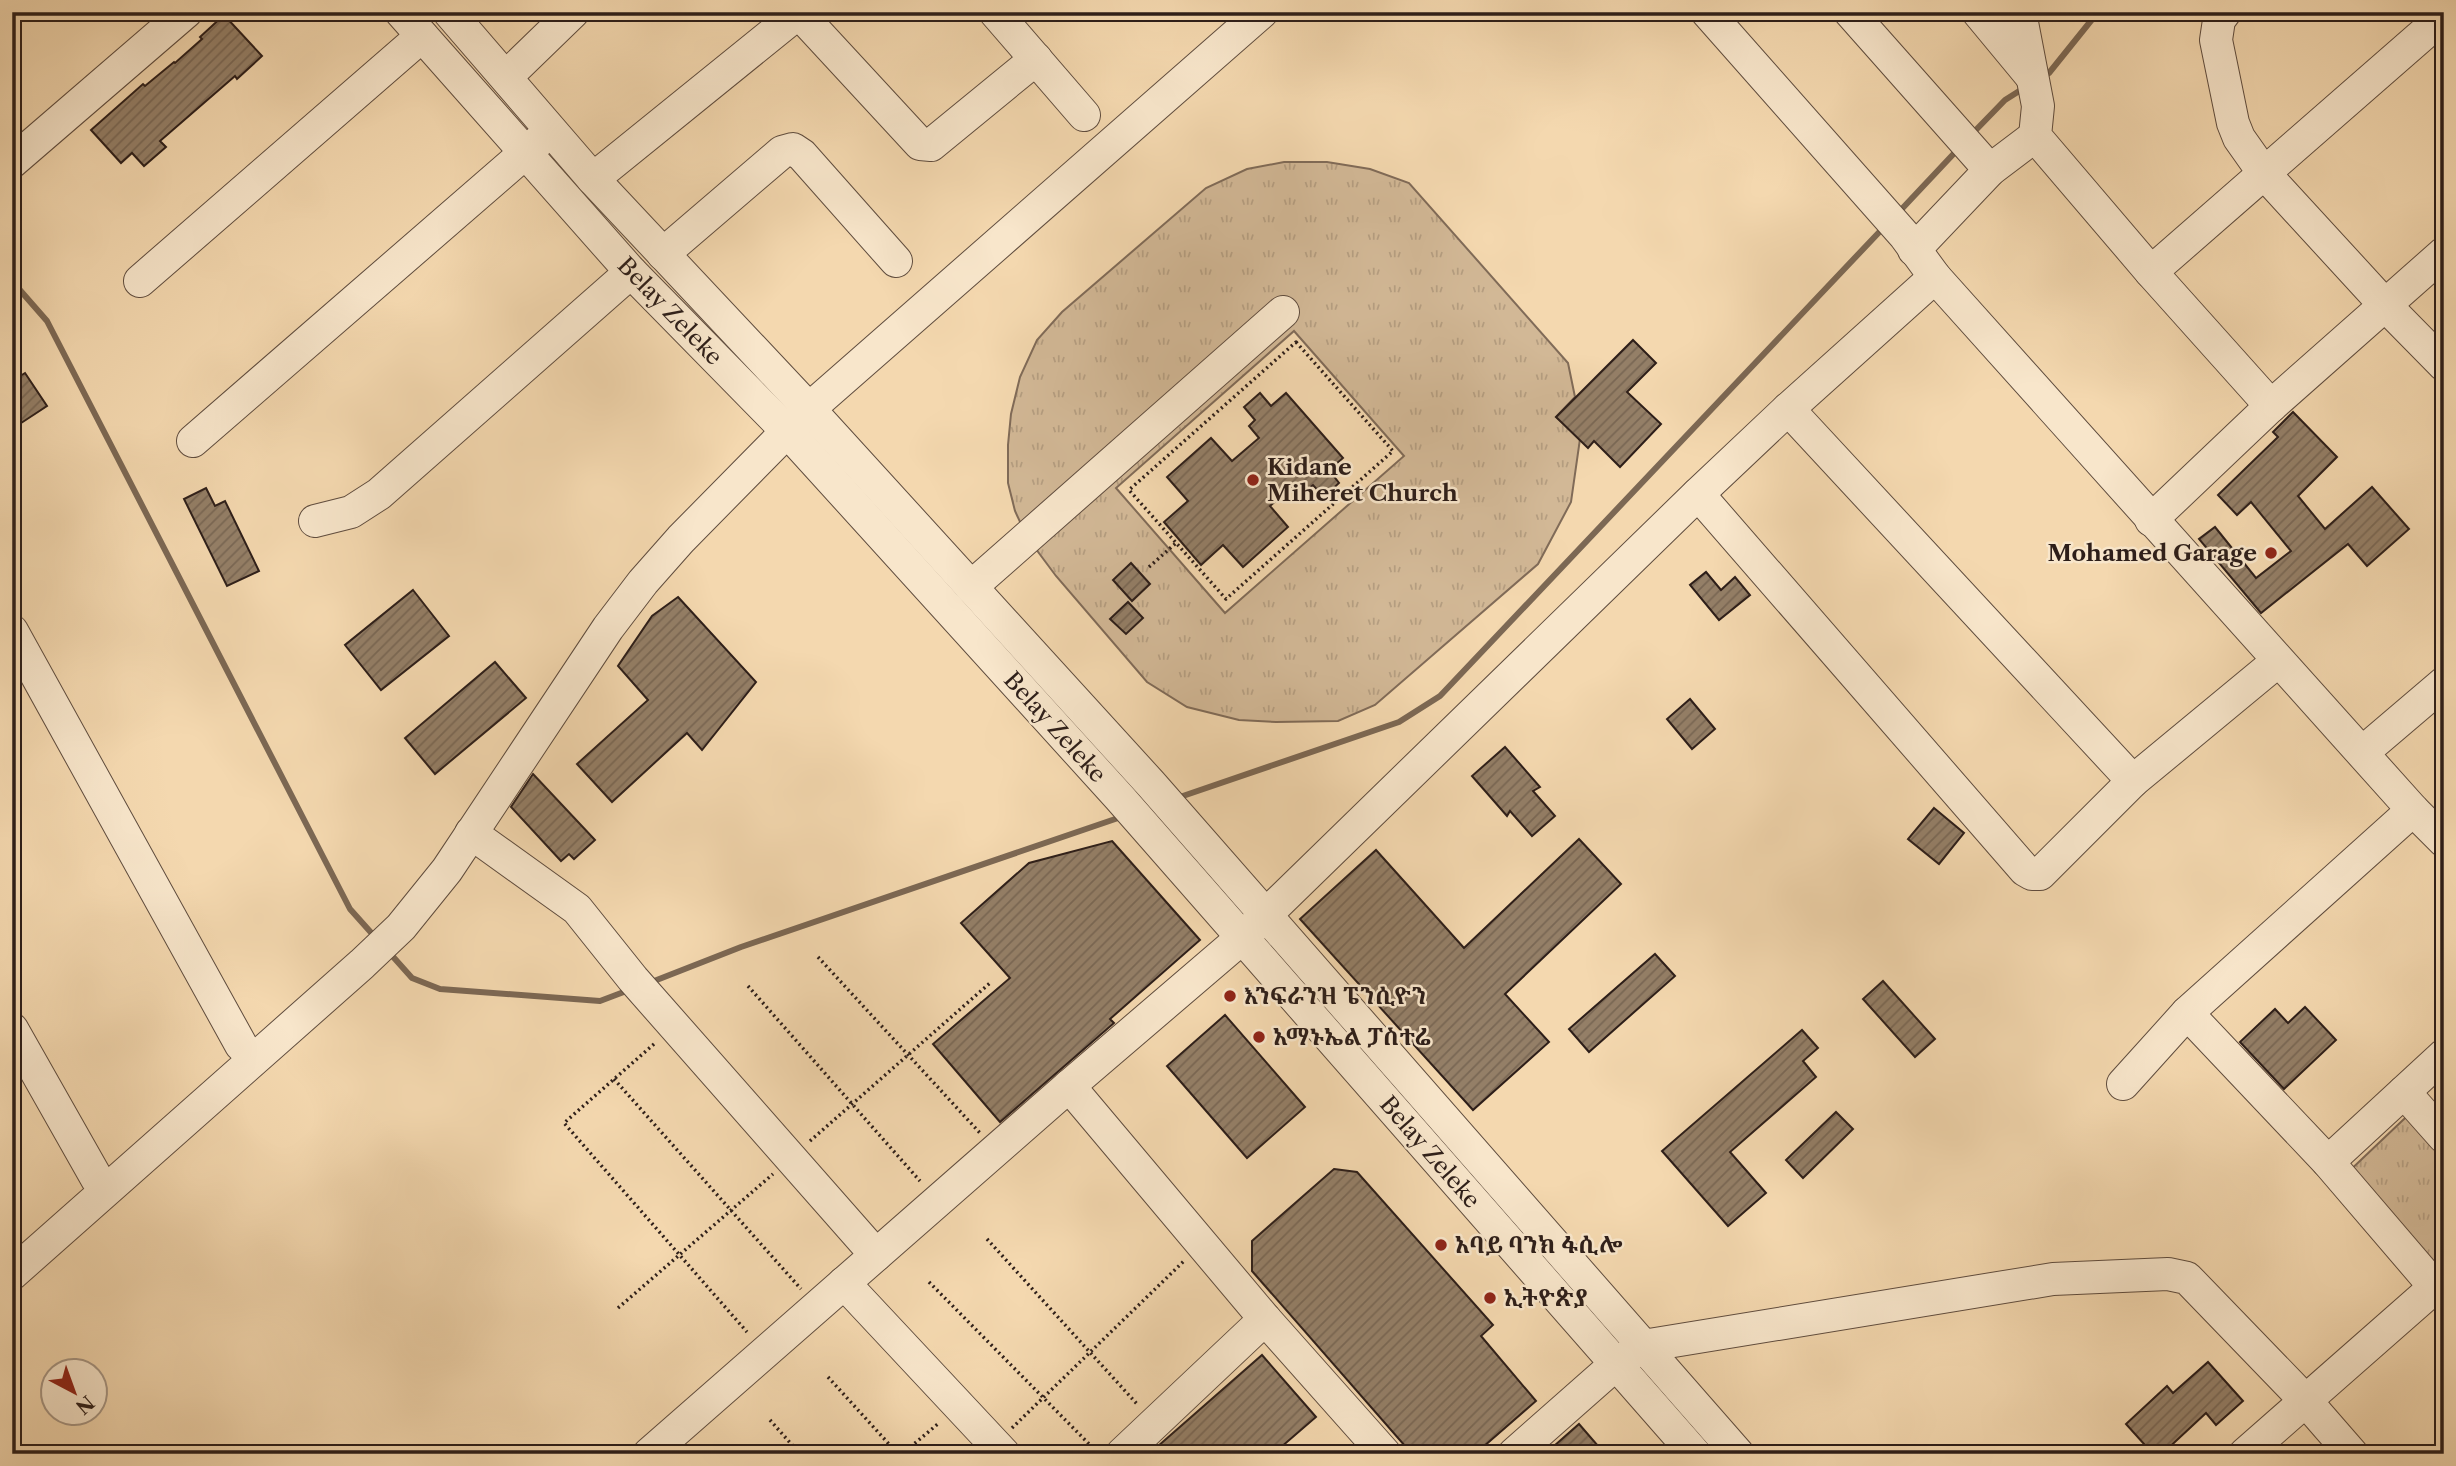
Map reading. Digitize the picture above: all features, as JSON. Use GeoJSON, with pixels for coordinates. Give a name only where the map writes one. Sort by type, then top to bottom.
{"type":"FeatureCollection","features":[{"type":"Feature","properties":{"kind":"street"},"geometry":{"type":"LineString","coordinates":[[12,162],[186,12]]}},
{"type":"Feature","properties":{"kind":"street","name":"Belay Zeleke"},"geometry":{"type":"LineString","coordinates":[[401,12],[631,272],[786,430],[1119,797],[1695,1454]]}},
{"type":"Feature","properties":{"kind":"street","name":"Belay Zeleke"},"geometry":{"type":"LineString","coordinates":[[449,12],[593,179],[809,409],[1151,784],[1738,1454]]}},
{"type":"Feature","properties":{"kind":"street"},"geometry":{"type":"LineString","coordinates":[[506,77],[573,12]]}},
{"type":"Feature","properties":{"kind":"street"},"geometry":{"type":"LineString","coordinates":[[995,12],[1084,115]]}},
{"type":"Feature","properties":{"kind":"street"},"geometry":{"type":"LineString","coordinates":[[12,1274],[401,927],[447,870],[608,628],[643,582],[786,430],[1262,12]]}},
{"type":"Feature","properties":{"kind":"street"},"geometry":{"type":"LineString","coordinates":[[1707,12],[1880,208],[1935,277],[2151,520],[2444,841]]}},
{"type":"Feature","properties":{"kind":"street"},"geometry":{"type":"LineString","coordinates":[[1850,12],[1990,170]]}},
{"type":"Feature","properties":{"kind":"street"},"geometry":{"type":"LineString","coordinates":[[1978,12],[2036,107],[2151,272],[2271,406]]}},
{"type":"Feature","properties":{"kind":"street"},"geometry":{"type":"LineString","coordinates":[[1910,243],[1990,170],[2036,107],[2020,12]]}},
{"type":"Feature","properties":{"kind":"street"},"geometry":{"type":"LineString","coordinates":[[2225,12],[2219,20],[2216,40],[2233,123],[2239,138],[2263,172],[2444,365]]}},
{"type":"Feature","properties":{"kind":"street"},"geometry":{"type":"LineString","coordinates":[[593,179],[798,13],[920,144],[925,146],[931,145],[1036,58]]}},
{"type":"Feature","properties":{"kind":"street"},"geometry":{"type":"LineString","coordinates":[[2151,272],[2433,26]]}},
{"type":"Feature","properties":{"kind":"street"},"geometry":{"type":"LineString","coordinates":[[140,281],[422,36]]}},
{"type":"Feature","properties":{"kind":"street"},"geometry":{"type":"LineString","coordinates":[[192,441],[551,130]]}},
{"type":"Feature","properties":{"kind":"street"},"geometry":{"type":"LineString","coordinates":[[663,254],[782,152],[793,149],[802,155],[896,261]]}},
{"type":"Feature","properties":{"kind":"street"},"geometry":{"type":"LineString","coordinates":[[2151,520],[2271,406],[2444,253]]}},
{"type":"Feature","properties":{"kind":"street"},"geometry":{"type":"LineString","coordinates":[[315,521],[351,512],[379,494],[631,272]]}},
{"type":"Feature","properties":{"kind":"street"},"geometry":{"type":"LineString","coordinates":[[649,1454],[1243,937],[1698,494],[1935,277]]}},
{"type":"Feature","properties":{"kind":"street"},"geometry":{"type":"LineString","coordinates":[[971,587],[1283,312]]}},
{"type":"Feature","properties":{"kind":"street"},"geometry":{"type":"LineString","coordinates":[[1788,409],[2133,781]]}},
{"type":"Feature","properties":{"kind":"street"},"geometry":{"type":"LineString","coordinates":[[1698,494],[2025,870],[2032,874],[2040,874],[2133,781],[2278,661]]}},
{"type":"Feature","properties":{"kind":"street"},"geometry":{"type":"LineString","coordinates":[[12,631],[241,1045]]}},
{"type":"Feature","properties":{"kind":"street"},"geometry":{"type":"LineString","coordinates":[[2363,752],[2444,683]]}},
{"type":"Feature","properties":{"kind":"street"},"geometry":{"type":"LineString","coordinates":[[2123,1084],[2187,1013],[2413,810]]}},
{"type":"Feature","properties":{"kind":"street"},"geometry":{"type":"LineString","coordinates":[[471,833],[577,909],[674,1027],[876,1255]]}},
{"type":"Feature","properties":{"kind":"street"},"geometry":{"type":"LineString","coordinates":[[2187,1013],[2440,1283],[2245,1454]]}},
{"type":"Feature","properties":{"kind":"street"},"geometry":{"type":"LineString","coordinates":[[12,1029],[97,1179]]}},
{"type":"Feature","properties":{"kind":"street"},"geometry":{"type":"LineString","coordinates":[[2328,1162],[2444,1055]]}},
{"type":"Feature","properties":{"kind":"street"},"geometry":{"type":"LineString","coordinates":[[1069,1086],[1265,1319],[1384,1454]]}},
{"type":"Feature","properties":{"kind":"street"},"geometry":{"type":"LineString","coordinates":[[2404,1092],[2444,1137]]}},
{"type":"Feature","properties":{"kind":"street"},"geometry":{"type":"LineString","coordinates":[[1514,1454],[1616,1364],[1643,1346],[2053,1279],[2171,1274],[2187,1278],[2352,1454]]}},
{"type":"Feature","properties":{"kind":"street"},"geometry":{"type":"LineString","coordinates":[[844,1283],[1000,1449]]}},
{"type":"Feature","properties":{"kind":"street"},"geometry":{"type":"LineString","coordinates":[[1122,1454],[1265,1319]]}},
{"type":"Feature","properties":{"kind":"path"},"geometry":{"type":"LineString","coordinates":[[1296,342],[1393,452],[1226,599],[1176,543],[1129,490],[1296,342]]}},
{"type":"Feature","properties":{"kind":"path"},"geometry":{"type":"LineString","coordinates":[[1149,567],[1176,543]]}},
{"type":"Feature","properties":{"kind":"path"},"geometry":{"type":"LineString","coordinates":[[818,957],[996,1150]]}},
{"type":"Feature","properties":{"kind":"path"},"geometry":{"type":"LineString","coordinates":[[748,986],[938,1200]]}},
{"type":"Feature","properties":{"kind":"path"},"geometry":{"type":"LineString","coordinates":[[674,1027],[564,1123],[765,1352]]}},
{"type":"Feature","properties":{"kind":"path"},"geometry":{"type":"LineString","coordinates":[[614,1079],[817,1307]]}},
{"type":"Feature","properties":{"kind":"path"},"geometry":{"type":"LineString","coordinates":[[987,1239],[1154,1423]]}},
{"type":"Feature","properties":{"kind":"path"},"geometry":{"type":"LineString","coordinates":[[1000,1449],[1043,1398],[1202,1244]]}},
{"type":"Feature","properties":{"kind":"path"},"geometry":{"type":"LineString","coordinates":[[929,1282],[1098,1454]]}},
{"type":"Feature","properties":{"kind":"path"},"geometry":{"type":"LineString","coordinates":[[828,1377],[900,1454],[960,1407]]}},
{"type":"Feature","properties":{"kind":"path"},"geometry":{"type":"LineString","coordinates":[[770,1420],[800,1454]]}},
{"type":"Feature","properties":{"kind":"green space"},"geometry":{"type":"Polygon","coordinates":[[[1284,162],[1327,162],[1370,169],[1409,183],[1568,363],[1575,397],[1556,417],[1580,439],[1571,502],[1538,564],[1375,705],[1338,721],[1239,720],[1187,707],[1147,682],[1056,576],[1027,537],[1015,511],[1008,483],[1011,414],[1020,377],[1037,340],[1062,312],[1206,188],[1247,169],[1284,162]],[[1294,331],[1116,488],[1225,613],[1404,456],[1294,331]]]}},
{"type":"Feature","properties":{"kind":"green space"},"geometry":{"type":"Polygon","coordinates":[[[2422,1102],[2444,1126],[2444,1287],[2344,1176],[2422,1102]]]}},
{"type":"Feature","properties":{"kind":"building"},"geometry":{"type":"Polygon","coordinates":[[[224,15],[262,56],[160,141],[166,147],[144,166],[132,153],[121,163],[91,130],[143,84],[145,86],[175,63],[224,15]]]}},
{"type":"Feature","properties":{"kind":"building"},"geometry":{"type":"Polygon","coordinates":[[[1633,340],[1656,363],[1627,392],[1661,424],[1620,467],[1594,441],[1588,448],[1556,417],[1633,340]]]}},
{"type":"Feature","properties":{"kind":"building"},"geometry":{"type":"Polygon","coordinates":[[[25,373],[47,406],[12,429],[12,381],[25,373]]]}},
{"type":"Feature","properties":{"kind":"building","name":"Kidane Miheret Church"},"geometry":{"type":"Polygon","coordinates":[[[1260,393],[1271,406],[1286,393],[1343,458],[1329,470],[1339,483],[1324,497],[1313,485],[1303,493],[1295,484],[1270,506],[1288,527],[1243,567],[1223,545],[1201,565],[1164,522],[1188,501],[1167,477],[1211,438],[1232,461],[1259,438],[1249,426],[1255,420],[1244,407],[1260,393]]]}},
{"type":"Feature","properties":{"kind":"building"},"geometry":{"type":"Polygon","coordinates":[[[2293,412],[2337,457],[2298,496],[2325,529],[2372,487],[2409,529],[2367,566],[2348,544],[2261,613],[2199,539],[2215,527],[2256,578],[2291,551],[2251,502],[2237,515],[2218,495],[2278,437],[2273,432],[2293,412]]]}},
{"type":"Feature","properties":{"kind":"building"},"geometry":{"type":"Polygon","coordinates":[[[206,488],[215,506],[225,501],[259,571],[227,586],[184,499],[206,488]]]}},
{"type":"Feature","properties":{"kind":"building"},"geometry":{"type":"Polygon","coordinates":[[[1131,563],[1150,584],[1132,601],[1113,580],[1131,563]]]}},
{"type":"Feature","properties":{"kind":"building"},"geometry":{"type":"Polygon","coordinates":[[[1706,572],[1721,590],[1735,577],[1750,595],[1719,620],[1690,585],[1706,572]]]}},
{"type":"Feature","properties":{"kind":"building"},"geometry":{"type":"Polygon","coordinates":[[[413,590],[449,636],[381,690],[345,645],[413,590]]]}},
{"type":"Feature","properties":{"kind":"building"},"geometry":{"type":"Polygon","coordinates":[[[678,597],[756,682],[702,750],[687,733],[612,802],[577,764],[648,700],[618,666],[652,616],[678,597]]]}},
{"type":"Feature","properties":{"kind":"building"},"geometry":{"type":"Polygon","coordinates":[[[1128,602],[1143,618],[1126,634],[1110,619],[1128,602]]]}},
{"type":"Feature","properties":{"kind":"building"},"geometry":{"type":"Polygon","coordinates":[[[495,662],[526,698],[435,774],[405,738],[495,662]]]}},
{"type":"Feature","properties":{"kind":"building"},"geometry":{"type":"Polygon","coordinates":[[[1690,699],[1715,729],[1692,749],[1667,719],[1690,699]]]}},
{"type":"Feature","properties":{"kind":"building"},"geometry":{"type":"Polygon","coordinates":[[[1505,747],[1540,787],[1533,791],[1555,816],[1532,836],[1510,811],[1507,816],[1472,776],[1505,747]]]}},
{"type":"Feature","properties":{"kind":"building"},"geometry":{"type":"Polygon","coordinates":[[[533,774],[595,840],[574,859],[569,854],[561,861],[511,807],[533,774]]]}},
{"type":"Feature","properties":{"kind":"building"},"geometry":{"type":"Polygon","coordinates":[[[1934,808],[1964,833],[1939,864],[1908,839],[1934,808]]]}},
{"type":"Feature","properties":{"kind":"building"},"geometry":{"type":"Polygon","coordinates":[[[1579,839],[1621,884],[1505,994],[1549,1042],[1473,1110],[1300,919],[1376,850],[1464,948],[1579,839]]]}},
{"type":"Feature","properties":{"kind":"building"},"geometry":{"type":"Polygon","coordinates":[[[1112,841],[1200,940],[1110,1019],[1114,1023],[1000,1122],[933,1044],[1010,978],[961,923],[1029,863],[1112,841]]]}},
{"type":"Feature","properties":{"kind":"building"},"geometry":{"type":"Polygon","coordinates":[[[1655,954],[1675,976],[1589,1052],[1569,1029],[1655,954]]]}},
{"type":"Feature","properties":{"kind":"building"},"geometry":{"type":"Polygon","coordinates":[[[1883,981],[1935,1039],[1915,1057],[1863,999],[1883,981]]]}},
{"type":"Feature","properties":{"kind":"building"},"geometry":{"type":"Polygon","coordinates":[[[2305,1007],[2336,1040],[2284,1089],[2240,1042],[2275,1009],[2288,1023],[2305,1007]]]}},
{"type":"Feature","properties":{"kind":"building"},"geometry":{"type":"Polygon","coordinates":[[[1225,1015],[1305,1107],[1247,1158],[1167,1066],[1225,1015]]]}},
{"type":"Feature","properties":{"kind":"building"},"geometry":{"type":"Polygon","coordinates":[[[1802,1030],[1818,1048],[1803,1061],[1816,1077],[1730,1152],[1766,1193],[1728,1226],[1662,1151],[1802,1030]]]}},
{"type":"Feature","properties":{"kind":"building"},"geometry":{"type":"Polygon","coordinates":[[[1836,1112],[1853,1129],[1803,1178],[1786,1160],[1836,1112]]]}},
{"type":"Feature","properties":{"kind":"building"},"geometry":{"type":"Polygon","coordinates":[[[1334,1169],[1357,1172],[1493,1325],[1481,1336],[1536,1401],[1475,1454],[1412,1454],[1252,1271],[1252,1241],[1334,1169]]]}},
{"type":"Feature","properties":{"kind":"building"},"geometry":{"type":"Polygon","coordinates":[[[1262,1355],[1316,1417],[1273,1454],[1149,1454],[1262,1355]]]}},
{"type":"Feature","properties":{"kind":"building"},"geometry":{"type":"Polygon","coordinates":[[[2208,1362],[2243,1401],[2216,1425],[2206,1413],[2162,1454],[2153,1454],[2126,1424],[2167,1386],[2173,1393],[2208,1362]]]}},
{"type":"Feature","properties":{"kind":"building"},"geometry":{"type":"Polygon","coordinates":[[[1579,1424],[1605,1454],[1545,1454],[1579,1424]]]}},
{"type":"Feature","properties":{"kind":"waterway"},"geometry":{"type":"LineString","coordinates":[[2043,77],[2098,12]]}},
{"type":"Feature","properties":{"kind":"waterway"},"geometry":{"type":"LineString","coordinates":[[1972,134],[2005,100],[2024,88]]}},
{"type":"Feature","properties":{"kind":"waterway"},"geometry":{"type":"LineString","coordinates":[[1898,213],[1960,147]]}},
{"type":"Feature","properties":{"kind":"waterway"},"geometry":{"type":"LineString","coordinates":[[1177,798],[1399,722],[1440,696],[1885,226]]}},
{"type":"Feature","properties":{"kind":"waterway"},"geometry":{"type":"LineString","coordinates":[[12,281],[47,321],[350,909],[375,937]]}},
{"type":"Feature","properties":{"kind":"waterway"},"geometry":{"type":"LineString","coordinates":[[649,983],[741,947],[1124,816]]}},
{"type":"Feature","properties":{"kind":"waterway"},"geometry":{"type":"LineString","coordinates":[[387,950],[412,978],[440,989],[600,1001],[629,990]]}},
{"type":"Feature","properties":{"kind":"place","name":"Kidane Miheret Church"},"geometry":{"type":"Point","coordinates":[1253,480]}},
{"type":"Feature","properties":{"kind":"place","name":"Mohamed Garage"},"geometry":{"type":"Point","coordinates":[2271,553]}},
{"type":"Feature","properties":{"kind":"place","name":"እንፍራንዝ ፔንሲዮን"},"geometry":{"type":"Point","coordinates":[1230,996]}},
{"type":"Feature","properties":{"kind":"place","name":"አማኑኤል ፓስተሬ"},"geometry":{"type":"Point","coordinates":[1259,1037]}},
{"type":"Feature","properties":{"kind":"place","name":"አባይ ባንክ ፋሲሎ"},"geometry":{"type":"Point","coordinates":[1441,1245]}},
{"type":"Feature","properties":{"kind":"place","name":"ኢትዮጵያ"},"geometry":{"type":"Point","coordinates":[1490,1298]}}]}
